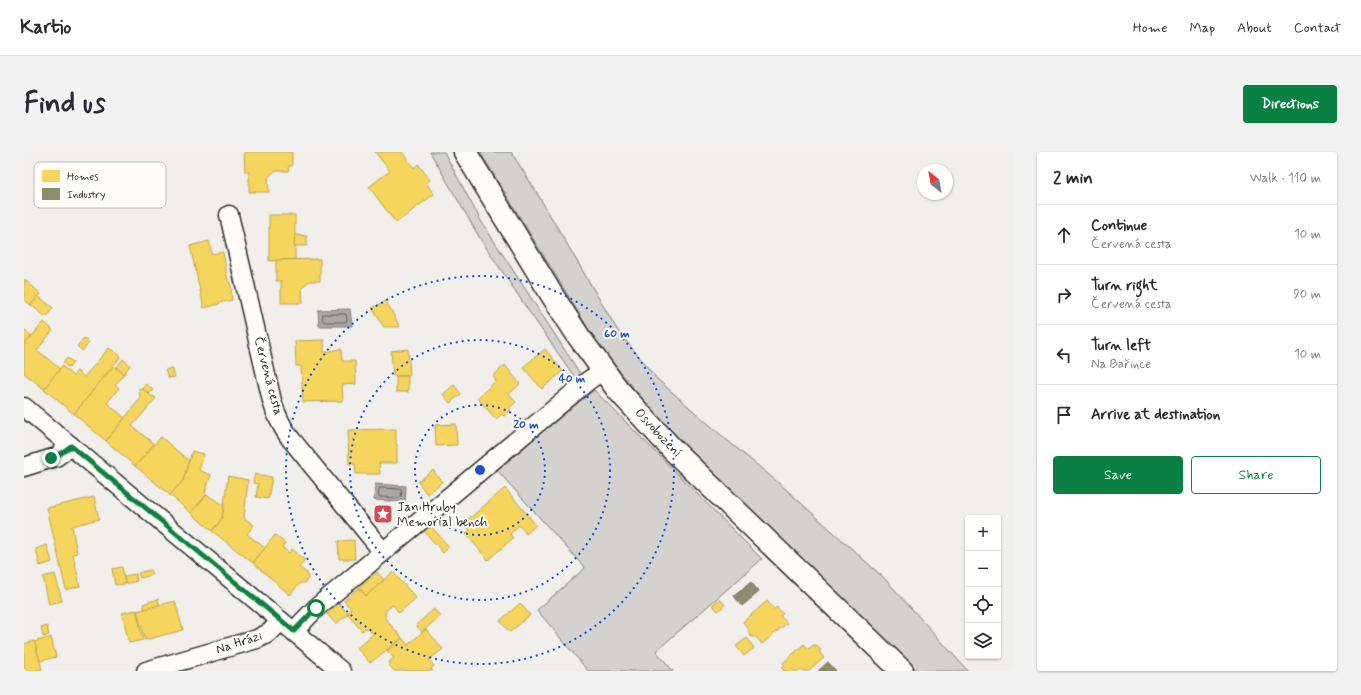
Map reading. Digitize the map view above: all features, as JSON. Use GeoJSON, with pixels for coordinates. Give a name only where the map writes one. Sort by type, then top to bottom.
{"type":"FeatureCollection","features":[{"type":"Feature","properties":{"kind":"main road","name":"Osvobození"},"geometry":{"type":"LineString","coordinates":[[465,152],[552,295],[603,371],[638,413],[673,450],[902,671]]}},
{"type":"Feature","properties":{"kind":"street","name":"Červená cesta"},"geometry":{"type":"LineString","coordinates":[[229,215],[272,401],[278,417],[290,438],[383,552]]}},
{"type":"Feature","properties":{"kind":"street"},"geometry":{"type":"LineString","coordinates":[[287,626],[316,608],[589,380],[603,371]]}},
{"type":"Feature","properties":{"kind":"street"},"geometry":{"type":"LineString","coordinates":[[24,406],[341,671]]}},
{"type":"Feature","properties":{"kind":"street"},"geometry":{"type":"LineString","coordinates":[[24,466],[56,457],[71,446]]}},
{"type":"Feature","properties":{"kind":"street","name":"Na Hrázi"},"geometry":{"type":"LineString","coordinates":[[146,671],[257,639],[287,626]]}},
{"type":"Feature","properties":{"kind":"shaded area"},"geometry":{"type":"Polygon","coordinates":[[[430,152],[444,152],[481,221],[581,375],[576,379],[481,240],[430,152]]]}},
{"type":"Feature","properties":{"kind":"shaded area"},"geometry":{"type":"Polygon","coordinates":[[[480,152],[511,152],[534,188],[618,331],[657,379],[780,484],[884,578],[968,671],[918,671],[687,447],[649,407],[594,338],[480,152]]]}},
{"type":"Feature","properties":{"kind":"shaded area"},"geometry":{"type":"Polygon","coordinates":[[[594,390],[762,559],[656,651],[673,671],[588,671],[537,610],[585,568],[496,469],[594,390]]]}},
{"type":"Feature","properties":{"kind":"water"},"geometry":{"type":"Polygon","coordinates":[[[350,309],[352,326],[319,326],[318,310],[350,309]]]}},
{"type":"Feature","properties":{"kind":"water"},"geometry":{"type":"Polygon","coordinates":[[[375,484],[406,486],[405,502],[374,500],[375,484]]]}},
{"type":"Feature","properties":{"kind":"building: Homes"},"geometry":{"type":"Polygon","coordinates":[[[244,152],[292,152],[292,166],[289,166],[288,171],[275,171],[268,177],[269,192],[249,192],[249,172],[245,172],[244,152]]]}},
{"type":"Feature","properties":{"kind":"building: Homes"},"geometry":{"type":"Polygon","coordinates":[[[375,152],[402,152],[414,168],[418,164],[430,180],[426,183],[434,194],[396,223],[369,187],[390,171],[375,152]]]}},
{"type":"Feature","properties":{"kind":"building: Homes"},"geometry":{"type":"Polygon","coordinates":[[[269,215],[295,215],[295,259],[269,261],[269,215]]]}},
{"type":"Feature","properties":{"kind":"building: Homes"},"geometry":{"type":"Polygon","coordinates":[[[295,235],[307,236],[307,246],[294,246],[295,235]]]}},
{"type":"Feature","properties":{"kind":"building: Homes"},"geometry":{"type":"Polygon","coordinates":[[[209,241],[212,254],[223,252],[228,281],[232,289],[232,300],[204,308],[190,246],[209,241]]]}},
{"type":"Feature","properties":{"kind":"building: Homes"},"geometry":{"type":"Polygon","coordinates":[[[320,259],[320,281],[309,281],[302,288],[303,303],[281,303],[281,281],[276,281],[276,260],[320,259]]]}},
{"type":"Feature","properties":{"kind":"building: Homes"},"geometry":{"type":"Polygon","coordinates":[[[24,279],[41,294],[31,305],[24,300],[24,279]]]}},
{"type":"Feature","properties":{"kind":"building: Homes"},"geometry":{"type":"Polygon","coordinates":[[[38,296],[53,308],[46,317],[31,305],[38,296]]]}},
{"type":"Feature","properties":{"kind":"building: Homes"},"geometry":{"type":"Polygon","coordinates":[[[386,301],[400,327],[384,327],[372,308],[386,301]]]}},
{"type":"Feature","properties":{"kind":"building: Homes"},"geometry":{"type":"Polygon","coordinates":[[[44,322],[53,330],[37,350],[60,369],[44,389],[24,373],[24,345],[44,322]]]}},
{"type":"Feature","properties":{"kind":"building: Homes"},"geometry":{"type":"Polygon","coordinates":[[[24,329],[32,336],[24,345],[24,329]]]}},
{"type":"Feature","properties":{"kind":"building: Homes"},"geometry":{"type":"Polygon","coordinates":[[[84,338],[89,343],[82,351],[77,346],[84,338]]]}},
{"type":"Feature","properties":{"kind":"building: Homes"},"geometry":{"type":"Polygon","coordinates":[[[324,340],[324,352],[341,349],[342,361],[355,361],[356,384],[342,385],[343,401],[303,402],[301,366],[296,366],[295,341],[324,340]]]}},
{"type":"Feature","properties":{"kind":"building: Homes"},"geometry":{"type":"Polygon","coordinates":[[[109,348],[121,356],[74,414],[44,389],[62,366],[73,376],[77,371],[84,377],[109,348]]]}},
{"type":"Feature","properties":{"kind":"building: Homes"},"geometry":{"type":"Polygon","coordinates":[[[408,349],[410,375],[393,376],[391,351],[408,349]]]}},
{"type":"Feature","properties":{"kind":"building: Homes"},"geometry":{"type":"Polygon","coordinates":[[[545,349],[563,371],[542,389],[523,367],[545,349]]]}},
{"type":"Feature","properties":{"kind":"building: Homes"},"geometry":{"type":"Polygon","coordinates":[[[67,358],[73,362],[69,368],[63,363],[67,358]]]}},
{"type":"Feature","properties":{"kind":"building: Homes"},"geometry":{"type":"Polygon","coordinates":[[[123,359],[130,365],[124,374],[116,368],[123,359]]]}},
{"type":"Feature","properties":{"kind":"building: Homes"},"geometry":{"type":"Polygon","coordinates":[[[505,365],[520,384],[509,394],[516,402],[509,408],[511,410],[504,416],[502,414],[496,419],[477,398],[496,381],[493,376],[505,365]]]}},
{"type":"Feature","properties":{"kind":"building: Homes"},"geometry":{"type":"Polygon","coordinates":[[[113,366],[124,374],[115,385],[119,388],[107,403],[125,418],[106,441],[74,414],[113,366]]]}},
{"type":"Feature","properties":{"kind":"building: Homes"},"geometry":{"type":"Polygon","coordinates":[[[172,368],[175,377],[168,378],[165,370],[172,368]]]}},
{"type":"Feature","properties":{"kind":"building: Homes"},"geometry":{"type":"Polygon","coordinates":[[[396,376],[408,376],[408,392],[396,392],[396,376]]]}},
{"type":"Feature","properties":{"kind":"building: Homes"},"geometry":{"type":"Polygon","coordinates":[[[146,384],[153,390],[149,394],[142,389],[146,384]]]}},
{"type":"Feature","properties":{"kind":"building: Homes"},"geometry":{"type":"Polygon","coordinates":[[[454,385],[461,394],[450,403],[443,394],[454,385]]]}},
{"type":"Feature","properties":{"kind":"building: Homes"},"geometry":{"type":"Polygon","coordinates":[[[139,388],[156,398],[132,426],[154,444],[135,466],[106,441],[140,399],[139,388]]]}},
{"type":"Feature","properties":{"kind":"building: Homes"},"geometry":{"type":"Polygon","coordinates":[[[456,424],[457,445],[436,446],[435,425],[456,424]]]}},
{"type":"Feature","properties":{"kind":"building: Homes"},"geometry":{"type":"Polygon","coordinates":[[[396,429],[397,463],[379,463],[380,474],[356,474],[355,464],[349,464],[348,430],[396,429]]]}},
{"type":"Feature","properties":{"kind":"building: Homes"},"geometry":{"type":"Polygon","coordinates":[[[161,437],[189,461],[183,481],[170,495],[135,466],[161,437]]]}},
{"type":"Feature","properties":{"kind":"building: Homes"},"geometry":{"type":"Polygon","coordinates":[[[192,451],[204,454],[199,470],[211,475],[205,492],[207,494],[191,513],[170,495],[183,481],[192,451]]]}},
{"type":"Feature","properties":{"kind":"building: Homes"},"geometry":{"type":"Polygon","coordinates":[[[433,470],[442,482],[427,494],[418,482],[433,470]]]}},
{"type":"Feature","properties":{"kind":"building: Homes"},"geometry":{"type":"Polygon","coordinates":[[[255,474],[272,477],[268,499],[256,497],[258,484],[253,483],[255,474]]]}},
{"type":"Feature","properties":{"kind":"building: Homes"},"geometry":{"type":"Polygon","coordinates":[[[228,476],[248,480],[244,518],[254,525],[247,534],[265,548],[253,563],[212,531],[222,518],[228,476]]]}},
{"type":"Feature","properties":{"kind":"building: Homes"},"geometry":{"type":"Polygon","coordinates":[[[505,488],[536,525],[526,534],[519,525],[510,534],[513,538],[488,560],[466,534],[470,530],[464,523],[505,488]]]}},
{"type":"Feature","properties":{"kind":"building: Homes"},"geometry":{"type":"Polygon","coordinates":[[[207,494],[224,506],[222,518],[212,531],[191,513],[207,494]]]}},
{"type":"Feature","properties":{"kind":"building: Homes"},"geometry":{"type":"Polygon","coordinates":[[[94,497],[99,519],[72,526],[77,553],[73,554],[80,586],[66,590],[47,508],[94,497]]]}},
{"type":"Feature","properties":{"kind":"building: Homes"},"geometry":{"type":"Polygon","coordinates":[[[431,526],[449,547],[443,553],[424,531],[431,526]]]}},
{"type":"Feature","properties":{"kind":"building: Homes"},"geometry":{"type":"Polygon","coordinates":[[[275,535],[285,543],[282,547],[289,553],[292,549],[305,560],[299,567],[307,573],[308,579],[304,583],[300,583],[290,595],[253,563],[275,535]]]}},
{"type":"Feature","properties":{"kind":"building: Homes"},"geometry":{"type":"Polygon","coordinates":[[[354,540],[355,559],[339,559],[338,541],[354,540]]]}},
{"type":"Feature","properties":{"kind":"building: Homes"},"geometry":{"type":"Polygon","coordinates":[[[47,545],[52,562],[40,566],[36,549],[47,545]]]}},
{"type":"Feature","properties":{"kind":"building: Homes"},"geometry":{"type":"Polygon","coordinates":[[[122,567],[125,584],[115,585],[112,569],[122,567]]]}},
{"type":"Feature","properties":{"kind":"building: Homes"},"geometry":{"type":"Polygon","coordinates":[[[150,570],[152,575],[140,578],[138,573],[150,570]]]}},
{"type":"Feature","properties":{"kind":"building: Homes"},"geometry":{"type":"Polygon","coordinates":[[[377,572],[384,580],[366,596],[359,587],[377,572]]]}},
{"type":"Feature","properties":{"kind":"building: Homes"},"geometry":{"type":"Polygon","coordinates":[[[393,572],[416,598],[399,613],[393,605],[386,610],[385,618],[402,638],[370,663],[357,648],[373,634],[366,628],[362,631],[347,612],[351,609],[344,601],[359,588],[366,596],[393,572]]]}},
{"type":"Feature","properties":{"kind":"building: Homes"},"geometry":{"type":"Polygon","coordinates":[[[55,574],[62,601],[49,604],[43,577],[55,574]]]}},
{"type":"Feature","properties":{"kind":"building: Homes"},"geometry":{"type":"Polygon","coordinates":[[[136,574],[137,581],[125,584],[124,576],[136,574]]]}},
{"type":"Feature","properties":{"kind":"building: Homes"},"geometry":{"type":"Polygon","coordinates":[[[158,599],[160,606],[145,610],[143,604],[158,599]]]}},
{"type":"Feature","properties":{"kind":"building: Homes"},"geometry":{"type":"Polygon","coordinates":[[[720,599],[725,605],[718,611],[712,605],[720,599]]]}},
{"type":"Feature","properties":{"kind":"building: Homes"},"geometry":{"type":"Polygon","coordinates":[[[175,601],[183,630],[145,640],[137,611],[175,601]]]}},
{"type":"Feature","properties":{"kind":"building: Homes"},"geometry":{"type":"Polygon","coordinates":[[[767,601],[774,609],[777,607],[783,614],[780,616],[787,623],[762,644],[756,637],[752,637],[749,634],[749,630],[743,622],[767,601]]]}},
{"type":"Feature","properties":{"kind":"building: Homes"},"geometry":{"type":"Polygon","coordinates":[[[339,603],[348,614],[336,624],[327,614],[339,603]]]}},
{"type":"Feature","properties":{"kind":"building: Homes"},"geometry":{"type":"Polygon","coordinates":[[[520,603],[530,615],[510,632],[500,621],[520,603]]]}},
{"type":"Feature","properties":{"kind":"building: Homes"},"geometry":{"type":"Polygon","coordinates":[[[434,609],[440,616],[422,632],[416,625],[434,609]]]}},
{"type":"Feature","properties":{"kind":"building: Homes"},"geometry":{"type":"Polygon","coordinates":[[[136,610],[143,640],[129,643],[122,613],[136,610]]]}},
{"type":"Feature","properties":{"kind":"building: Homes"},"geometry":{"type":"Polygon","coordinates":[[[47,626],[49,635],[43,637],[41,628],[47,626]]]}},
{"type":"Feature","properties":{"kind":"building: Homes"},"geometry":{"type":"Polygon","coordinates":[[[426,629],[443,649],[429,660],[434,666],[431,669],[433,671],[394,671],[389,665],[390,661],[394,658],[387,651],[402,638],[408,645],[426,629]]]}},
{"type":"Feature","properties":{"kind":"building: Homes"},"geometry":{"type":"Polygon","coordinates":[[[51,637],[56,657],[40,661],[34,642],[51,637]]]}},
{"type":"Feature","properties":{"kind":"building: Homes"},"geometry":{"type":"Polygon","coordinates":[[[747,638],[754,648],[744,656],[736,646],[747,638]]]}},
{"type":"Feature","properties":{"kind":"building: Homes"},"geometry":{"type":"Polygon","coordinates":[[[34,641],[42,669],[24,671],[24,644],[34,641]]]}},
{"type":"Feature","properties":{"kind":"building: Homes"},"geometry":{"type":"Polygon","coordinates":[[[804,644],[809,649],[813,645],[817,645],[824,658],[809,671],[784,671],[782,668],[785,666],[783,663],[804,644]]]}},
{"type":"Feature","properties":{"kind":"building: Industry"},"geometry":{"type":"Polygon","coordinates":[[[751,582],[759,592],[742,606],[734,596],[751,582]]]}},
{"type":"Feature","properties":{"kind":"building: Industry"},"geometry":{"type":"Polygon","coordinates":[[[828,662],[836,671],[818,671],[828,662]]]}},
{"type":"Feature","properties":{"kind":"place","name":"Jan Hruby Memorial bench"},"geometry":{"type":"Point","coordinates":[383,514]}},
{"type":"Feature","properties":{"kind":"route"},"geometry":{"type":"LineString","coordinates":[[51,458],[56,457],[66,451],[71,446],[294,631],[316,608]]}}]}
